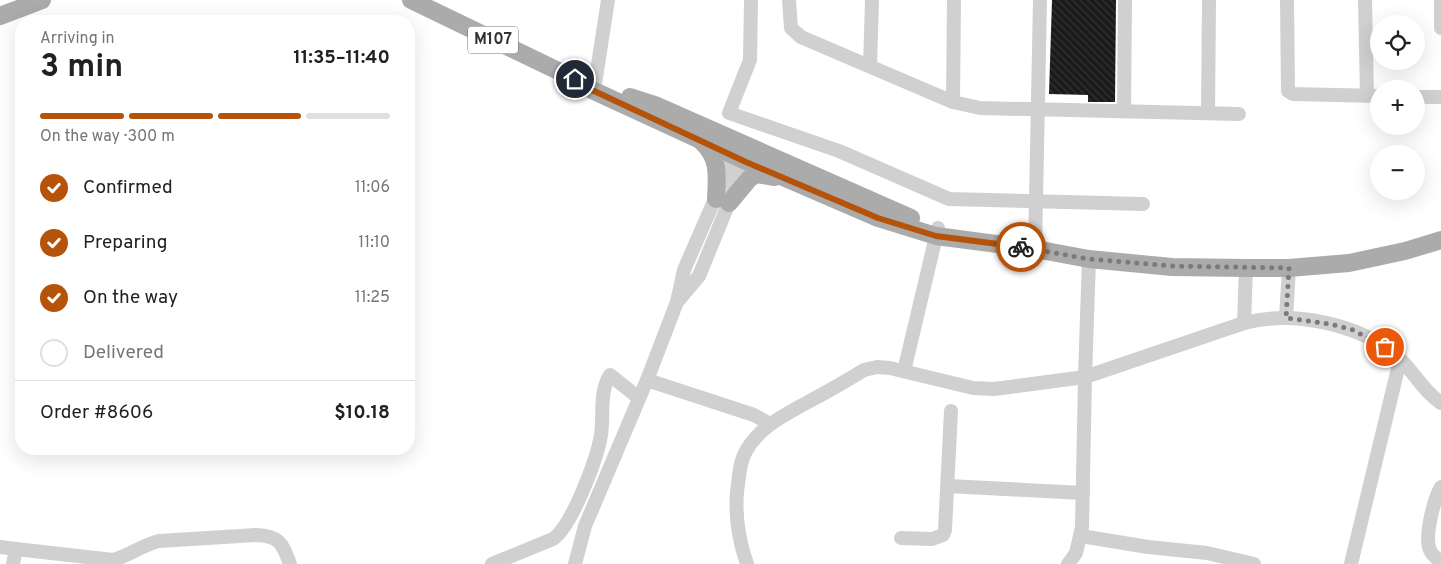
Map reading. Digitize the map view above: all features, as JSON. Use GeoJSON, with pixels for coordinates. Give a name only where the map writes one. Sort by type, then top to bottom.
{"type":"FeatureCollection","features":[{"type":"Feature","properties":{"kind":"main road"},"geometry":{"type":"LineString","coordinates":[[0,16],[42,0]]}},
{"type":"Feature","properties":{"kind":"main road","name":"M107"},"geometry":{"type":"LineString","coordinates":[[411,0],[698,139],[799,184],[878,218],[961,238],[1089,259],[1172,266],[1246,268],[1289,268],[1349,263],[1405,251],[1441,240]]}},
{"type":"Feature","properties":{"kind":"main road","name":"M107"},"geometry":{"type":"LineString","coordinates":[[593,87],[655,105],[908,217],[937,232]]}},
{"type":"Feature","properties":{"kind":"main road"},"geometry":{"type":"LineString","coordinates":[[718,133],[741,157],[771,156]]}},
{"type":"Feature","properties":{"kind":"main road"},"geometry":{"type":"LineString","coordinates":[[698,139],[709,148],[714,156],[718,168],[722,201]]}},
{"type":"Feature","properties":{"kind":"main road"},"geometry":{"type":"LineString","coordinates":[[722,201],[756,174],[767,174],[799,184]]}},
{"type":"Feature","properties":{"kind":"street"},"geometry":{"type":"LineString","coordinates":[[593,87],[608,0]]}},
{"type":"Feature","properties":{"kind":"street"},"geometry":{"type":"LineString","coordinates":[[751,0],[750,60],[730,113],[838,151],[949,199],[1143,204]]}},
{"type":"Feature","properties":{"kind":"street"},"geometry":{"type":"LineString","coordinates":[[789,0],[791,28],[801,37],[953,102],[980,108],[1239,114]]}},
{"type":"Feature","properties":{"kind":"street"},"geometry":{"type":"LineString","coordinates":[[870,66],[872,0]]}},
{"type":"Feature","properties":{"kind":"street"},"geometry":{"type":"LineString","coordinates":[[953,102],[954,0]]}},
{"type":"Feature","properties":{"kind":"street"},"geometry":{"type":"LineString","coordinates":[[1035,249],[1040,0]]}},
{"type":"Feature","properties":{"kind":"street"},"geometry":{"type":"LineString","coordinates":[[1124,112],[1125,0]]}},
{"type":"Feature","properties":{"kind":"street"},"geometry":{"type":"LineString","coordinates":[[1208,113],[1209,0]]}},
{"type":"Feature","properties":{"kind":"street"},"geometry":{"type":"LineString","coordinates":[[1287,0],[1288,91],[1293,94],[1370,96]]}},
{"type":"Feature","properties":{"kind":"street"},"geometry":{"type":"LineString","coordinates":[[1365,0],[1372,80]]}},
{"type":"Feature","properties":{"kind":"street"},"geometry":{"type":"LineString","coordinates":[[1441,0],[1441,28]]}},
{"type":"Feature","properties":{"kind":"street"},"geometry":{"type":"LineString","coordinates":[[1425,97],[1441,97]]}},
{"type":"Feature","properties":{"kind":"street"},"geometry":{"type":"LineString","coordinates":[[575,564],[584,526],[647,380],[677,302],[684,270],[722,201],[741,157]]}},
{"type":"Feature","properties":{"kind":"street"},"geometry":{"type":"LineString","coordinates":[[904,370],[937,232]]}},
{"type":"Feature","properties":{"kind":"street"},"geometry":{"type":"LineString","coordinates":[[1068,564],[1076,553],[1081,536],[1089,259]]}},
{"type":"Feature","properties":{"kind":"street"},"geometry":{"type":"LineString","coordinates":[[1244,322],[1246,268]]}},
{"type":"Feature","properties":{"kind":"street"},"geometry":{"type":"LineString","coordinates":[[1286,318],[1289,268]]}},
{"type":"Feature","properties":{"kind":"street"},"geometry":{"type":"LineString","coordinates":[[747,564],[738,526],[737,500],[739,475],[745,452],[757,436],[770,424],[864,370],[878,367],[904,370],[973,388],[994,389],[1085,377],[1244,322],[1264,318],[1286,318],[1330,324],[1353,330],[1385,347],[1441,403]]}},
{"type":"Feature","properties":{"kind":"street"},"geometry":{"type":"LineString","coordinates":[[1351,564],[1400,360]]}},
{"type":"Feature","properties":{"kind":"street"},"geometry":{"type":"LineString","coordinates":[[492,564],[553,539],[558,536],[565,526],[583,490],[598,450],[604,387],[610,375],[639,398]]}},
{"type":"Feature","properties":{"kind":"street"},"geometry":{"type":"LineString","coordinates":[[647,380],[754,415],[770,424]]}},
{"type":"Feature","properties":{"kind":"street"},"geometry":{"type":"LineString","coordinates":[[900,538],[932,539],[943,535],[946,530],[952,412]]}},
{"type":"Feature","properties":{"kind":"street"},"geometry":{"type":"LineString","coordinates":[[948,486],[1083,493]]}},
{"type":"Feature","properties":{"kind":"street"},"geometry":{"type":"LineString","coordinates":[[1441,487],[1435,501],[1428,543],[1432,554],[1441,562]]}},
{"type":"Feature","properties":{"kind":"street"},"geometry":{"type":"LineString","coordinates":[[0,547],[113,560],[126,557],[147,545],[159,541],[268,535],[278,540],[284,548],[290,564]]}},
{"type":"Feature","properties":{"kind":"street"},"geometry":{"type":"LineString","coordinates":[[1081,536],[1148,547],[1207,553],[1254,564]]}},
{"type":"Feature","properties":{"kind":"street"},"geometry":{"type":"LineString","coordinates":[[13,564],[16,549]]}},
{"type":"Feature","properties":{"kind":"building"},"geometry":{"type":"Polygon","coordinates":[[[1052,0],[1116,0],[1115,102],[1088,102],[1088,95],[1049,94],[1052,0]]]}},
{"type":"Feature","properties":{"kind":"way so far"},"geometry":{"type":"LineString","coordinates":[[1021,247],[1089,259],[1172,266],[1289,268],[1286,318],[1330,324],[1353,330],[1368,336],[1385,347]]}},
{"type":"Feature","properties":{"kind":"route"},"geometry":{"type":"LineString","coordinates":[[575,79],[592,90],[746,162],[878,218],[936,236],[1021,247]]}}]}
